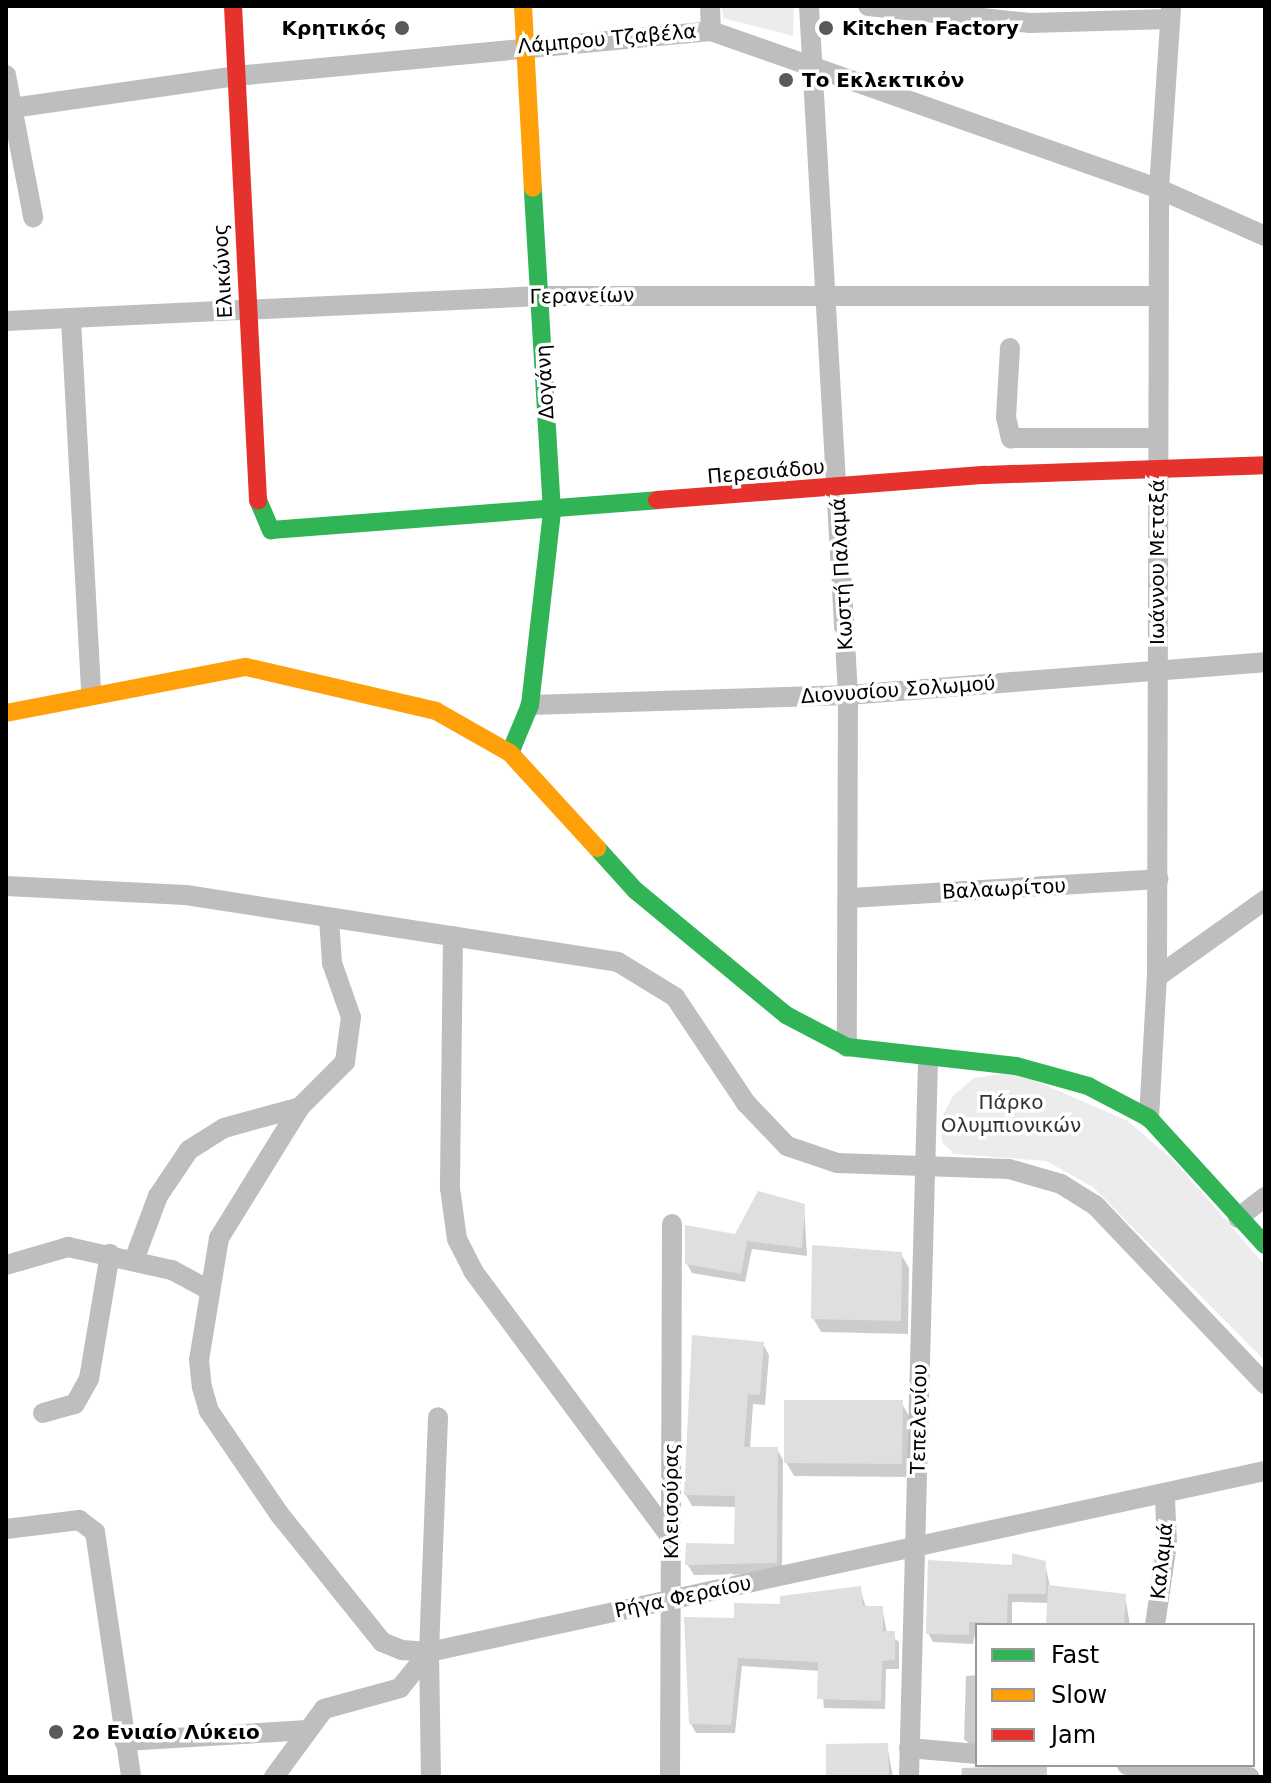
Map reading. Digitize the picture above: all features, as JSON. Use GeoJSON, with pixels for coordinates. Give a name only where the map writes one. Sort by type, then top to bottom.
{"type":"FeatureCollection","features":[{"type":"Feature","properties":{"kind":"street","name":"Ελικώνος"},"geometry":{"type":"LineString","coordinates":[[233,6],[259,516],[271,530]]}},
{"type":"Feature","properties":{"kind":"street","name":"Δογάνη"},"geometry":{"type":"LineString","coordinates":[[510,753],[530,705],[552,512],[523,6]]}},
{"type":"Feature","properties":{"kind":"street"},"geometry":{"type":"LineString","coordinates":[[710,6],[711,31]]}},
{"type":"Feature","properties":{"kind":"street","name":"Κωστή Παλαμά"},"geometry":{"type":"LineString","coordinates":[[809,6],[807,65],[820,293],[837,488],[848,695],[850,898],[847,1047]]}},
{"type":"Feature","properties":{"kind":"street"},"geometry":{"type":"LineString","coordinates":[[868,6],[1030,23],[1170,12]]}},
{"type":"Feature","properties":{"kind":"street","name":"Ιωάννου Μεταξά"},"geometry":{"type":"LineString","coordinates":[[1149,1118],[1157,977],[1155,438],[1159,189],[1170,12]]}},
{"type":"Feature","properties":{"kind":"street","name":"Λάμπρου Τζαβέλα"},"geometry":{"type":"LineString","coordinates":[[9,110],[236,76],[526,45],[711,31],[1159,189],[1265,236]]}},
{"type":"Feature","properties":{"kind":"street"},"geometry":{"type":"LineString","coordinates":[[6,75],[9,110],[33,217]]}},
{"type":"Feature","properties":{"kind":"street","name":"Γερανείων"},"geometry":{"type":"LineString","coordinates":[[6,321],[540,296],[820,293],[1158,296]]}},
{"type":"Feature","properties":{"kind":"street"},"geometry":{"type":"LineString","coordinates":[[71,320],[91,691]]}},
{"type":"Feature","properties":{"kind":"street"},"geometry":{"type":"LineString","coordinates":[[1010,348],[1011,438],[1155,438]]}},
{"type":"Feature","properties":{"kind":"street","name":"Περεσιάδου"},"geometry":{"type":"LineString","coordinates":[[271,530],[552,512],[837,488],[1265,465]]}},
{"type":"Feature","properties":{"kind":"street","name":"Διονυσίου Σολωμού"},"geometry":{"type":"LineString","coordinates":[[530,705],[848,695],[1158,673],[1265,662]]}},
{"type":"Feature","properties":{"kind":"street"},"geometry":{"type":"LineString","coordinates":[[6,713],[91,691],[216,670],[273,670],[436,711],[510,753],[645,899],[786,1015],[847,1047],[928,1062],[1054,1074],[1149,1118],[1265,1245]]}},
{"type":"Feature","properties":{"kind":"street","name":"Βαλαωρίτου"},"geometry":{"type":"LineString","coordinates":[[850,898],[1158,879]]}},
{"type":"Feature","properties":{"kind":"street"},"geometry":{"type":"LineString","coordinates":[[6,886],[186,895],[618,962],[675,997],[746,1103],[787,1146],[837,1163],[925,1171],[1009,1169],[1040,1175],[1095,1205],[1265,1384]]}},
{"type":"Feature","properties":{"kind":"street"},"geometry":{"type":"LineString","coordinates":[[1157,977],[1265,900]]}},
{"type":"Feature","properties":{"kind":"street"},"geometry":{"type":"LineString","coordinates":[[329,918],[350,1036],[338,1071],[300,1107],[219,1238],[199,1360],[209,1411],[280,1515],[382,1642],[429,1652]]}},
{"type":"Feature","properties":{"kind":"street"},"geometry":{"type":"LineString","coordinates":[[453,936],[450,1188],[457,1239],[473,1271],[670,1536]]}},
{"type":"Feature","properties":{"kind":"street","name":"Τεπελενίου"},"geometry":{"type":"LineString","coordinates":[[909,1777],[928,1062]]}},
{"type":"Feature","properties":{"kind":"street"},"geometry":{"type":"LineString","coordinates":[[134,1260],[158,1196],[189,1150],[224,1128],[300,1107]]}},
{"type":"Feature","properties":{"kind":"street"},"geometry":{"type":"LineString","coordinates":[[1238,1218],[1265,1197]]}},
{"type":"Feature","properties":{"kind":"street","name":"Κλεισούρας"},"geometry":{"type":"LineString","coordinates":[[670,1777],[672,1224]]}},
{"type":"Feature","properties":{"kind":"street"},"geometry":{"type":"LineString","coordinates":[[6,1265],[68,1247],[134,1260],[209,1290]]}},
{"type":"Feature","properties":{"kind":"street"},"geometry":{"type":"LineString","coordinates":[[43,1413],[75,1404],[89,1379],[110,1254]]}},
{"type":"Feature","properties":{"kind":"street"},"geometry":{"type":"LineString","coordinates":[[431,1777],[429,1652],[438,1417]]}},
{"type":"Feature","properties":{"kind":"street","name":"Ρήγα Φεραίου"},"geometry":{"type":"LineString","coordinates":[[429,1652],[1165,1498],[1265,1471]]}},
{"type":"Feature","properties":{"kind":"street","name":"Καλαμά"},"geometry":{"type":"LineString","coordinates":[[1155,1623],[1165,1498]]}},
{"type":"Feature","properties":{"kind":"street"},"geometry":{"type":"LineString","coordinates":[[6,1529],[79,1520],[95,1532],[131,1777]]}},
{"type":"Feature","properties":{"kind":"street"},"geometry":{"type":"LineString","coordinates":[[274,1777],[308,1730],[337,1703],[400,1688],[429,1652]]}},
{"type":"Feature","properties":{"kind":"street"},"geometry":{"type":"LineString","coordinates":[[124,1741],[308,1730]]}},
{"type":"Feature","properties":{"kind":"street"},"geometry":{"type":"LineString","coordinates":[[909,1748],[975,1754]]}},
{"type":"Feature","properties":{"kind":"street"},"geometry":{"type":"LineString","coordinates":[[1153,1767],[1249,1777]]}},
{"type":"Feature","properties":{"kind":"green space"},"geometry":{"type":"Polygon","coordinates":[[[722,6],[794,6],[793,36],[723,18],[722,6]]]}},
{"type":"Feature","properties":{"kind":"green space","name":"Πάρκο Ολυμπιονικών"},"geometry":{"type":"Polygon","coordinates":[[[1015,1072],[1128,1121],[1174,1161],[1265,1265],[1265,1361],[1093,1187],[1046,1161],[954,1154],[942,1142],[941,1119],[953,1096],[974,1078],[1015,1072]]]}},
{"type":"Feature","properties":{"kind":"building"},"geometry":{"type":"Polygon","coordinates":[[[758,1191],[805,1204],[802,1248],[747,1241],[741,1274],[685,1264],[685,1225],[735,1234],[758,1191]]]}},
{"type":"Feature","properties":{"kind":"building"},"geometry":{"type":"Polygon","coordinates":[[[812,1245],[902,1252],[901,1321],[811,1319],[812,1245]]]}},
{"type":"Feature","properties":{"kind":"building"},"geometry":{"type":"Polygon","coordinates":[[[692,1335],[764,1342],[760,1395],[748,1394],[744,1447],[778,1447],[777,1563],[685,1565],[686,1543],[734,1544],[735,1496],[684,1495],[692,1335]]]}},
{"type":"Feature","properties":{"kind":"building"},"geometry":{"type":"Polygon","coordinates":[[[784,1400],[903,1400],[902,1464],[784,1463],[784,1400]]]}},
{"type":"Feature","properties":{"kind":"building"},"geometry":{"type":"Polygon","coordinates":[[[1012,1553],[1046,1561],[1046,1594],[1008,1594],[1007,1623],[969,1622],[969,1635],[926,1634],[928,1560],[1012,1565],[1012,1553]]]}},
{"type":"Feature","properties":{"kind":"building"},"geometry":{"type":"Polygon","coordinates":[[[1048,1585],[1126,1594],[1124,1623],[1046,1623],[1048,1585]]]}},
{"type":"Feature","properties":{"kind":"building"},"geometry":{"type":"Polygon","coordinates":[[[861,1586],[863,1606],[883,1606],[883,1631],[895,1631],[895,1660],[882,1661],[881,1701],[817,1699],[818,1662],[738,1658],[731,1725],[689,1724],[684,1617],[734,1618],[734,1603],[780,1604],[780,1596],[861,1586]]]}},
{"type":"Feature","properties":{"kind":"building"},"geometry":{"type":"Polygon","coordinates":[[[888,1743],[889,1777],[826,1776],[826,1744],[888,1743]]]}},
{"type":"Feature","properties":{"kind":"traffic: fast"},"geometry":{"type":"LineString","coordinates":[[510,753],[530,705],[552,512],[533,188]]}},
{"type":"Feature","properties":{"kind":"traffic: fast"},"geometry":{"type":"LineString","coordinates":[[258,500],[271,530],[657,500]]}},
{"type":"Feature","properties":{"kind":"traffic: fast"},"geometry":{"type":"LineString","coordinates":[[597,848],[635,890],[786,1015],[847,1047],[1016,1066],[1088,1086],[1149,1118],[1265,1245]]}},
{"type":"Feature","properties":{"kind":"traffic: slow"},"geometry":{"type":"LineString","coordinates":[[523,6],[533,188]]}},
{"type":"Feature","properties":{"kind":"traffic: slow"},"geometry":{"type":"LineString","coordinates":[[6,713],[246,667],[436,711],[510,753],[597,848]]}},
{"type":"Feature","properties":{"kind":"traffic: jam"},"geometry":{"type":"LineString","coordinates":[[233,6],[258,500]]}},
{"type":"Feature","properties":{"kind":"traffic: jam"},"geometry":{"type":"LineString","coordinates":[[657,500],[985,475],[1265,465]]}},
{"type":"Feature","properties":{"kind":"place","name":"Κρητικός"},"geometry":{"type":"Point","coordinates":[402,28]}},
{"type":"Feature","properties":{"kind":"place","name":"Kitchen Factory"},"geometry":{"type":"Point","coordinates":[826,28]}},
{"type":"Feature","properties":{"kind":"place","name":"Το Εκλεκτικὀν"},"geometry":{"type":"Point","coordinates":[786,80]}},
{"type":"Feature","properties":{"kind":"place","name":"2ο Ενιαίο Λύκειο"},"geometry":{"type":"Point","coordinates":[56,1732]}}]}
